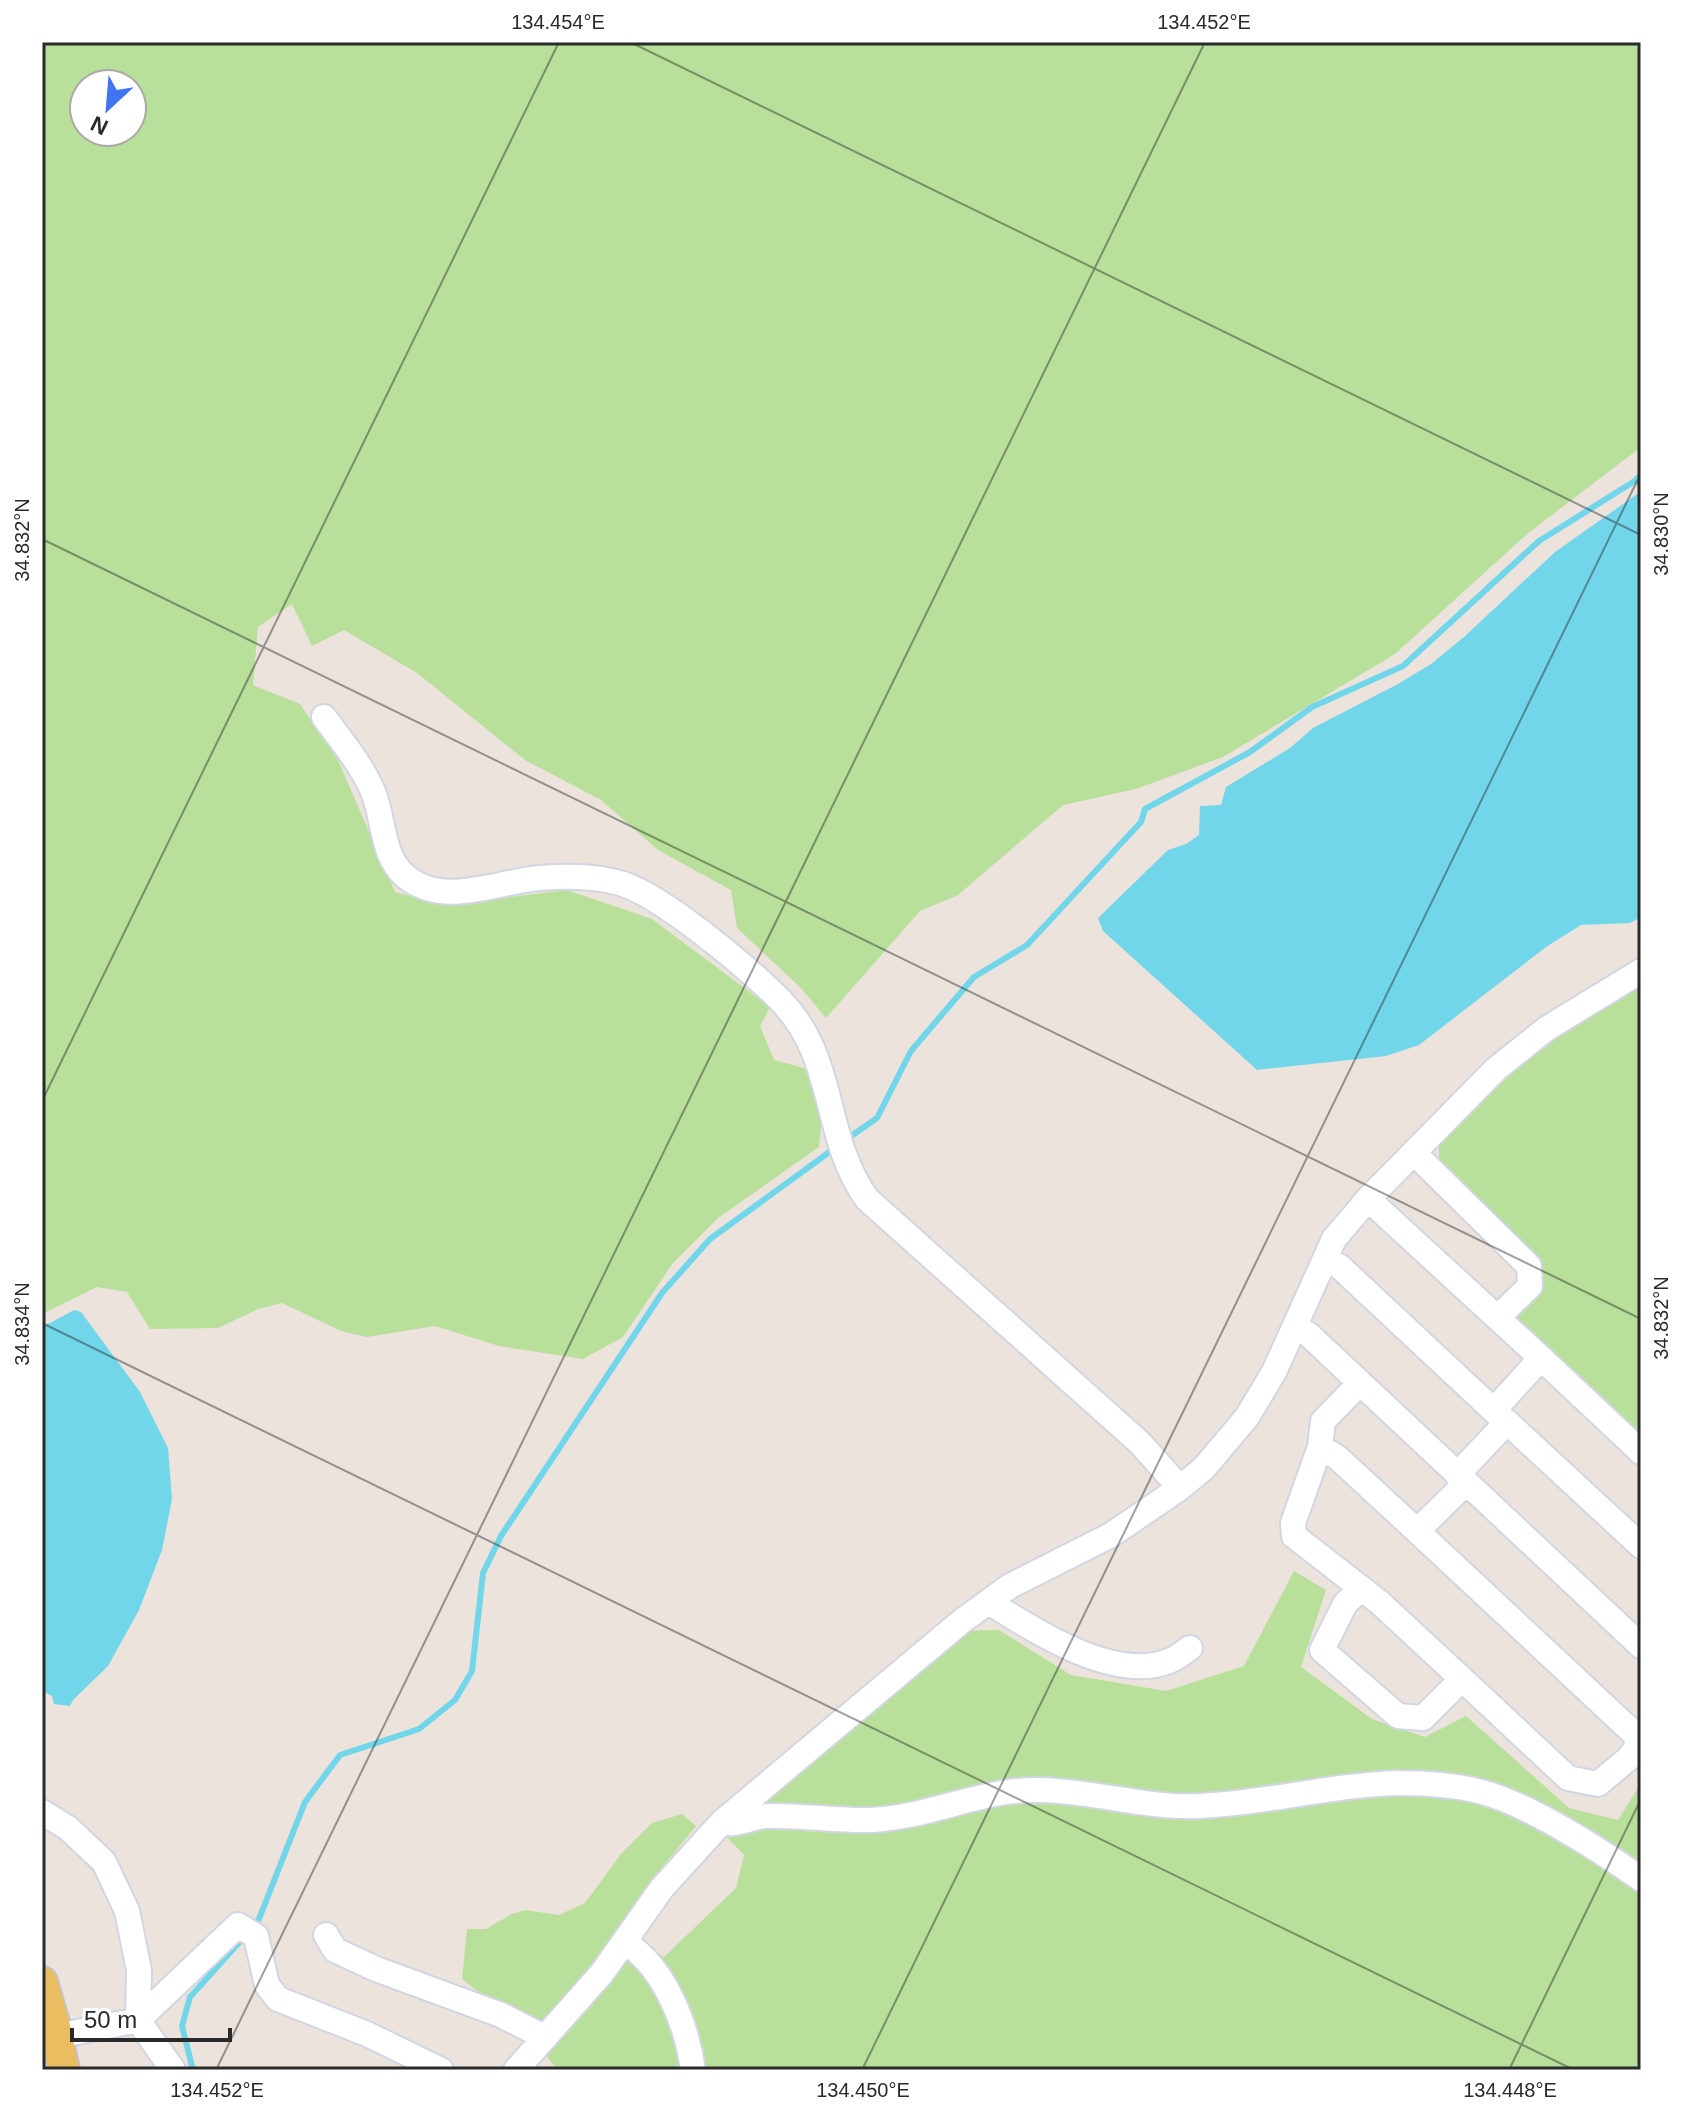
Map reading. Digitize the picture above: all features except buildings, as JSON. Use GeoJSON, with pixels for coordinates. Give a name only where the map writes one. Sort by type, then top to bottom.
{"type":"FeatureCollection","features":[{"type":"Feature","properties":{"kind":"main road"},"geometry":{"type":"LineString","coordinates":[[42,1982],[64,2070]]}},
{"type":"Feature","properties":{"kind":"street"},"geometry":{"type":"LineString","coordinates":[[324,717],[359,764],[373,791],[391,858],[403,874],[418,885],[451,893],[540,878],[589,878],[623,884],[658,902],[776,995],[808,1035],[827,1085],[840,1146],[852,1178],[867,1199],[1140,1443],[1180,1488]]}},
{"type":"Feature","properties":{"kind":"street"},"geometry":{"type":"LineString","coordinates":[[516,2070],[602,1973],[662,1888],[722,1822],[962,1621],[1010,1586],[1111,1535],[1204,1468],[1247,1417],[1274,1372],[1334,1239],[1368,1199],[1496,1069],[1546,1029],[1641,971]]}},
{"type":"Feature","properties":{"kind":"street"},"geometry":{"type":"LineString","coordinates":[[1414,1153],[1529,1266],[1530,1286],[1498,1317]]}},
{"type":"Feature","properties":{"kind":"street"},"geometry":{"type":"LineString","coordinates":[[1368,1199],[1641,1452]]}},
{"type":"Feature","properties":{"kind":"street"},"geometry":{"type":"LineString","coordinates":[[1327,1260],[1339,1266],[1641,1545]]}},
{"type":"Feature","properties":{"kind":"street"},"geometry":{"type":"LineString","coordinates":[[1294,1328],[1308,1334],[1641,1646]]}},
{"type":"Feature","properties":{"kind":"street"},"geometry":{"type":"LineString","coordinates":[[1417,1531],[1461,1479],[1541,1358]]}},
{"type":"Feature","properties":{"kind":"street"},"geometry":{"type":"LineString","coordinates":[[1320,1447],[1337,1457],[1641,1740],[1629,1758],[1598,1784],[1568,1778],[1361,1588],[1294,1536],[1293,1523],[1320,1447],[1323,1421],[1360,1383]]}},
{"type":"Feature","properties":{"kind":"street"},"geometry":{"type":"LineString","coordinates":[[1361,1588],[1345,1604],[1322,1650],[1398,1716],[1423,1718],[1462,1679]]}},
{"type":"Feature","properties":{"kind":"street"},"geometry":{"type":"LineString","coordinates":[[989,1602],[1031,1629],[1076,1652],[1116,1664],[1169,1662],[1190,1648]]}},
{"type":"Feature","properties":{"kind":"street"},"geometry":{"type":"LineString","coordinates":[[722,1822],[733,1825],[763,1815],[870,1820],[911,1815],[1009,1792],[1061,1791],[1148,1805],[1201,1806],[1397,1783],[1445,1785],[1483,1792],[1520,1806],[1616,1861],[1641,1879]]}},
{"type":"Feature","properties":{"kind":"street"},"geometry":{"type":"LineString","coordinates":[[42,1812],[68,1828],[104,1862],[127,1911],[139,1970],[138,2020],[173,2070]]}},
{"type":"Feature","properties":{"kind":"street"},"geometry":{"type":"LineString","coordinates":[[57,2036],[138,2020],[238,1925],[250,1932],[267,1985],[278,1999],[367,2034],[441,2070]]}},
{"type":"Feature","properties":{"kind":"street"},"geometry":{"type":"LineString","coordinates":[[326,1935],[335,1950],[376,1969],[501,2015],[544,2037]]}},
{"type":"Feature","properties":{"kind":"street"},"geometry":{"type":"LineString","coordinates":[[626,1943],[646,1957],[660,1977],[689,2044],[693,2070]]}},
{"type":"Feature","properties":{"kind":"green space"},"geometry":{"type":"Polygon","coordinates":[[[42,42],[1641,42],[1641,447],[1527,534],[1395,654],[1223,757],[1136,789],[1063,805],[958,895],[920,911],[826,1018],[800,987],[737,928],[731,890],[658,850],[601,800],[525,760],[417,673],[344,630],[312,646],[292,604],[258,627],[253,685],[300,704],[338,760],[395,892],[446,905],[567,890],[652,919],[770,1007],[760,1026],[774,1060],[808,1069],[822,1117],[819,1147],[718,1218],[673,1263],[623,1337],[583,1359],[499,1346],[435,1326],[367,1337],[341,1331],[282,1303],[258,1309],[218,1328],[150,1329],[127,1292],[97,1287],[42,1314],[42,42]]]}},
{"type":"Feature","properties":{"kind":"green space"},"geometry":{"type":"Polygon","coordinates":[[[1641,983],[1641,1441],[1516,1319],[1540,1288],[1542,1264],[1439,1162],[1439,1135],[1553,1034],[1641,983]]]}},
{"type":"Feature","properties":{"kind":"green space"},"geometry":{"type":"Polygon","coordinates":[[[1294,1571],[1326,1590],[1301,1667],[1372,1719],[1425,1737],[1466,1716],[1569,1808],[1618,1820],[1641,1783],[1641,2070],[558,2070],[546,2056],[498,2022],[491,2002],[462,1979],[467,1929],[486,1929],[525,1910],[559,1915],[585,1903],[621,1854],[652,1823],[682,1814],[696,1826],[656,1875],[635,1918],[640,1940],[664,1957],[736,1888],[744,1855],[726,1836],[769,1795],[962,1631],[999,1630],[1071,1675],[1166,1691],[1244,1666],[1294,1571]]]}},
{"type":"Feature","properties":{"kind":"water"},"geometry":{"type":"Polygon","coordinates":[[[1641,472],[1641,917],[1630,923],[1581,925],[1546,947],[1419,1045],[1386,1056],[1257,1070],[1103,931],[1098,918],[1168,850],[1186,844],[1199,835],[1200,806],[1221,805],[1226,787],[1290,748],[1313,728],[1431,664],[1555,552],[1640,492],[1634,477],[1641,472]]]}},
{"type":"Feature","properties":{"kind":"water"},"geometry":{"type":"Polygon","coordinates":[[[74,1310],[81,1312],[140,1392],[168,1448],[172,1499],[162,1550],[139,1610],[108,1666],[70,1706],[54,1704],[52,1696],[42,1691],[42,1325],[74,1310]]]}},
{"type":"Feature","properties":{"kind":"waterway"},"geometry":{"type":"LineString","coordinates":[[847,1139],[877,1118],[911,1051],[974,977],[1027,945],[1141,822],[1145,809],[1250,752],[1312,707],[1403,666],[1539,541],[1641,477]]}},
{"type":"Feature","properties":{"kind":"waterway"},"geometry":{"type":"LineString","coordinates":[[251,1928],[259,1919],[305,1802],[340,1755],[419,1729],[455,1700],[472,1671],[483,1573],[501,1536],[662,1293],[710,1239],[835,1148]]}},
{"type":"Feature","properties":{"kind":"waterway"},"geometry":{"type":"LineString","coordinates":[[193,2070],[182,2026],[190,1997],[244,1937]]}}]}
